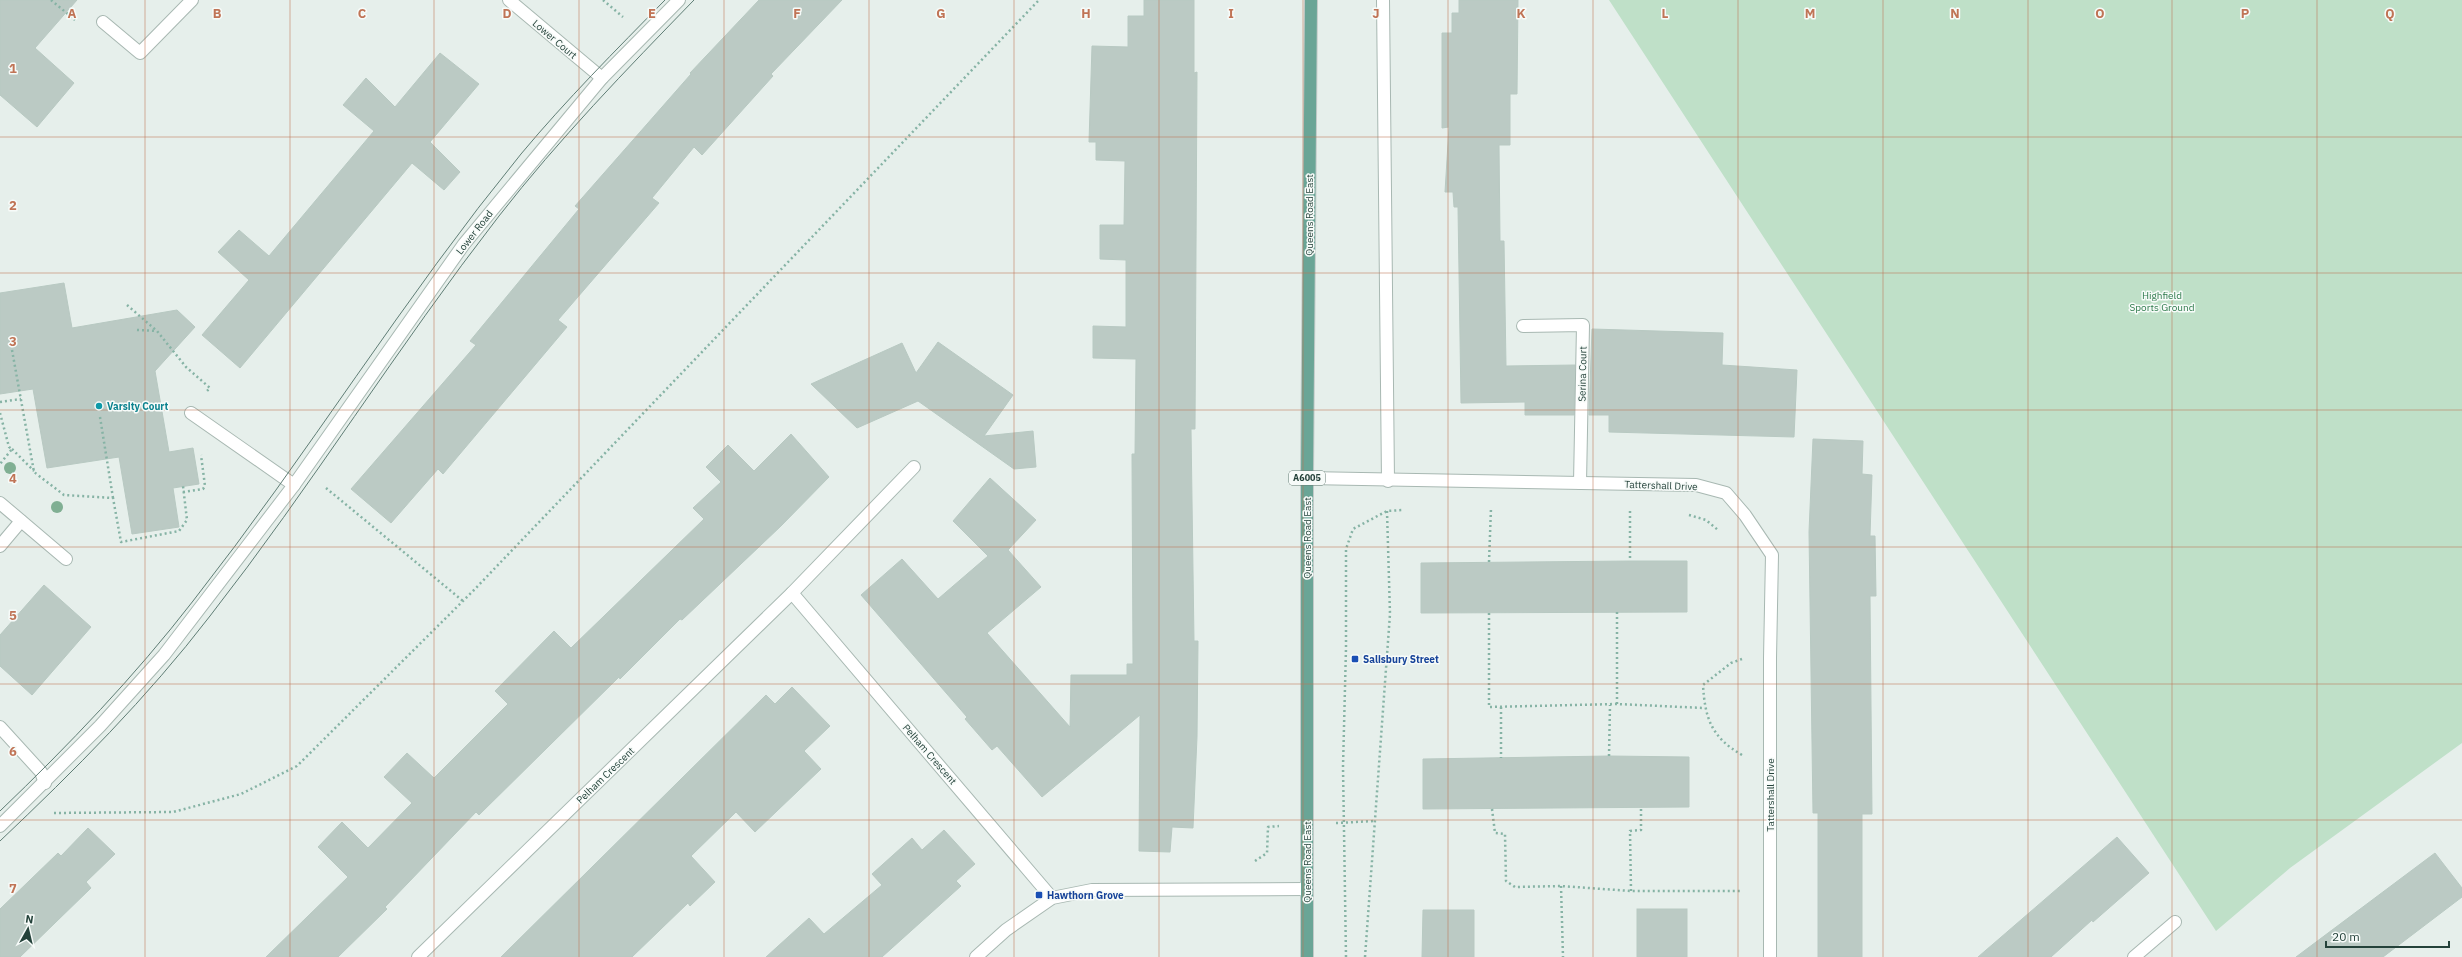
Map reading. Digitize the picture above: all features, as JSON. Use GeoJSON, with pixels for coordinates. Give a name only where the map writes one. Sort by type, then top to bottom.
{"type":"FeatureCollection","features":[{"type":"Feature","properties":{"kind":"main road","name":"Queens Road East"},"geometry":{"type":"LineString","coordinates":[[1307,957],[1307,478],[1311,0]]}},
{"type":"Feature","properties":{"kind":"street"},"geometry":{"type":"LineString","coordinates":[[103,22],[140,52],[192,0]]}},
{"type":"Feature","properties":{"kind":"street","name":"Lower Court"},"geometry":{"type":"LineString","coordinates":[[509,0],[602,78]]}},
{"type":"Feature","properties":{"kind":"street","name":"Lower Road"},"geometry":{"type":"LineString","coordinates":[[0,826],[45,783],[164,655],[305,470],[464,244],[602,78],[679,0]]}},
{"type":"Feature","properties":{"kind":"street"},"geometry":{"type":"LineString","coordinates":[[1384,0],[1388,481]]}},
{"type":"Feature","properties":{"kind":"street","name":"Serina Court"},"geometry":{"type":"LineString","coordinates":[[1523,326],[1583,325],[1580,483]]}},
{"type":"Feature","properties":{"kind":"street"},"geometry":{"type":"LineString","coordinates":[[191,414],[294,485]]}},
{"type":"Feature","properties":{"kind":"street","name":"Pelham Crescent"},"geometry":{"type":"LineString","coordinates":[[418,957],[792,593],[914,467]]}},
{"type":"Feature","properties":{"kind":"street","name":"Tattershall Drive"},"geometry":{"type":"LineString","coordinates":[[1307,478],[1388,481],[1492,481],[1696,485],[1726,493],[1745,515],[1772,555],[1770,658],[1770,957]]}},
{"type":"Feature","properties":{"kind":"street"},"geometry":{"type":"LineString","coordinates":[[0,503],[66,559]]}},
{"type":"Feature","properties":{"kind":"street"},"geometry":{"type":"LineString","coordinates":[[0,546],[21,521]]}},
{"type":"Feature","properties":{"kind":"street","name":"Pelham Crescent"},"geometry":{"type":"LineString","coordinates":[[792,593],[1052,898]]}},
{"type":"Feature","properties":{"kind":"street"},"geometry":{"type":"LineString","coordinates":[[0,727],[41,772],[45,783]]}},
{"type":"Feature","properties":{"kind":"street"},"geometry":{"type":"LineString","coordinates":[[976,957],[1006,930],[1052,898],[1092,890],[1307,889]]}},
{"type":"Feature","properties":{"kind":"street"},"geometry":{"type":"LineString","coordinates":[[2134,957],[2175,922]]}},
{"type":"Feature","properties":{"kind":"path"},"geometry":{"type":"LineString","coordinates":[[16,811],[63,814],[172,812],[241,794],[297,766],[463,601],[1039,0]]}},
{"type":"Feature","properties":{"kind":"path"},"geometry":{"type":"LineString","coordinates":[[127,305],[157,331],[186,367],[210,388],[191,414]]}},
{"type":"Feature","properties":{"kind":"path"},"geometry":{"type":"LineString","coordinates":[[137,330],[157,331]]}},
{"type":"Feature","properties":{"kind":"path"},"geometry":{"type":"LineString","coordinates":[[12,350],[34,472]]}},
{"type":"Feature","properties":{"kind":"path"},"geometry":{"type":"LineString","coordinates":[[0,402],[21,399]]}},
{"type":"Feature","properties":{"kind":"path"},"geometry":{"type":"LineString","coordinates":[[0,413],[8,447],[12,449],[34,472],[64,495],[113,498]]}},
{"type":"Feature","properties":{"kind":"path"},"geometry":{"type":"LineString","coordinates":[[100,417],[121,542],[179,532],[187,520],[183,486]]}},
{"type":"Feature","properties":{"kind":"path"},"geometry":{"type":"LineString","coordinates":[[183,492],[203,489],[205,486],[197,442],[209,425]]}},
{"type":"Feature","properties":{"kind":"path"},"geometry":{"type":"LineString","coordinates":[[0,464],[12,449]]}},
{"type":"Feature","properties":{"kind":"path"},"geometry":{"type":"LineString","coordinates":[[305,470],[463,601]]}},
{"type":"Feature","properties":{"kind":"path"},"geometry":{"type":"LineString","coordinates":[[1365,957],[1390,614],[1387,511],[1388,481]]}},
{"type":"Feature","properties":{"kind":"path"},"geometry":{"type":"LineString","coordinates":[[1489,562],[1492,481]]}},
{"type":"Feature","properties":{"kind":"path"},"geometry":{"type":"LineString","coordinates":[[1622,509],[1637,509]]}},
{"type":"Feature","properties":{"kind":"path"},"geometry":{"type":"LineString","coordinates":[[1630,509],[1630,561]]}},
{"type":"Feature","properties":{"kind":"path"},"geometry":{"type":"LineString","coordinates":[[1346,957],[1343,823],[1346,549],[1353,529],[1387,511],[1410,510]]}},
{"type":"Feature","properties":{"kind":"path"},"geometry":{"type":"LineString","coordinates":[[1484,512],[1499,512]]}},
{"type":"Feature","properties":{"kind":"path"},"geometry":{"type":"LineString","coordinates":[[1685,514],[1706,520],[1722,534]]}},
{"type":"Feature","properties":{"kind":"path"},"geometry":{"type":"LineString","coordinates":[[1617,612],[1617,704]]}},
{"type":"Feature","properties":{"kind":"path"},"geometry":{"type":"LineString","coordinates":[[1489,613],[1489,707],[1617,704],[1704,708]]}},
{"type":"Feature","properties":{"kind":"path"},"geometry":{"type":"LineString","coordinates":[[1742,652],[1742,667]]}},
{"type":"Feature","properties":{"kind":"path"},"geometry":{"type":"LineString","coordinates":[[1742,659],[1731,663],[1703,685],[1704,708],[1709,724],[1732,749],[1744,756],[1744,749]]}},
{"type":"Feature","properties":{"kind":"path"},"geometry":{"type":"LineString","coordinates":[[1609,756],[1610,705]]}},
{"type":"Feature","properties":{"kind":"path"},"geometry":{"type":"LineString","coordinates":[[1501,707],[1501,758]]}},
{"type":"Feature","properties":{"kind":"path"},"geometry":{"type":"LineString","coordinates":[[1631,891],[1630,831],[1642,830],[1641,808]]}},
{"type":"Feature","properties":{"kind":"path"},"geometry":{"type":"LineString","coordinates":[[1492,809],[1495,833],[1505,834],[1506,881],[1515,888],[1561,886],[1631,891],[1745,891],[1745,884]]}},
{"type":"Feature","properties":{"kind":"path"},"geometry":{"type":"LineString","coordinates":[[1561,886],[1563,957]]}},
{"type":"Feature","properties":{"kind":"green space","name":"Highfield Sports Ground"},"geometry":{"type":"Polygon","coordinates":[[[1609,0],[2462,0],[2462,743],[2290,868],[2216,931],[1609,0]]]}},
{"type":"Feature","properties":{"kind":"building"},"geometry":{"type":"Polygon","coordinates":[[[0,0],[77,0],[35,48],[74,83],[37,127],[0,95],[0,0]]]}},
{"type":"Feature","properties":{"kind":"building"},"geometry":{"type":"Polygon","coordinates":[[[759,0],[842,0],[771,74],[773,76],[702,155],[694,147],[652,198],[659,203],[558,320],[567,327],[443,474],[438,469],[391,523],[351,489],[476,345],[470,341],[579,209],[575,206],[691,74],[690,73],[759,0]]]}},
{"type":"Feature","properties":{"kind":"building"},"geometry":{"type":"Polygon","coordinates":[[[1144,0],[1194,0],[1194,73],[1197,72],[1195,429],[1191,429],[1194,641],[1198,641],[1197,737],[1193,828],[1172,827],[1170,852],[1139,851],[1140,715],[1042,797],[997,746],[992,750],[965,719],[967,717],[861,595],[902,559],[938,599],[988,556],[953,521],[990,478],[1036,520],[1008,550],[1041,587],[987,633],[1070,727],[1071,675],[1127,675],[1127,664],[1133,664],[1132,454],[1135,454],[1136,359],[1093,358],[1093,326],[1126,327],[1126,260],[1100,259],[1100,225],[1124,225],[1125,161],[1096,160],[1096,142],[1089,142],[1092,46],[1128,47],[1128,16],[1144,16],[1144,0]]]}},
{"type":"Feature","properties":{"kind":"building"},"geometry":{"type":"Polygon","coordinates":[[[1459,0],[1518,0],[1517,94],[1510,94],[1510,145],[1499,145],[1500,241],[1504,241],[1506,366],[1575,365],[1574,415],[1525,415],[1525,402],[1461,403],[1458,207],[1454,207],[1453,192],[1445,192],[1449,127],[1442,128],[1442,33],[1452,33],[1452,13],[1459,13],[1459,0]]]}},
{"type":"Feature","properties":{"kind":"building"},"geometry":{"type":"Polygon","coordinates":[[[440,53],[479,84],[430,142],[460,172],[444,190],[412,163],[240,368],[202,335],[249,280],[218,252],[239,230],[269,256],[374,131],[343,105],[366,78],[395,107],[440,53]]]}},
{"type":"Feature","properties":{"kind":"building","name":"Varsity Court"},"geometry":{"type":"Polygon","coordinates":[[[64,283],[72,328],[177,310],[195,327],[155,371],[169,452],[193,448],[199,484],[173,488],[179,527],[132,534],[119,457],[47,468],[33,389],[0,394],[0,293],[64,283]]]}},
{"type":"Feature","properties":{"kind":"building"},"geometry":{"type":"Polygon","coordinates":[[[1592,329],[1723,333],[1722,365],[1797,370],[1794,437],[1609,432],[1609,415],[1589,415],[1592,329]]]}},
{"type":"Feature","properties":{"kind":"building"},"geometry":{"type":"Polygon","coordinates":[[[938,342],[1013,395],[984,436],[1033,431],[1036,467],[1014,469],[918,401],[857,428],[811,384],[902,343],[916,373],[938,342]]]}},
{"type":"Feature","properties":{"kind":"building"},"geometry":{"type":"Polygon","coordinates":[[[791,434],[829,477],[781,526],[682,620],[680,619],[620,679],[619,677],[479,815],[476,812],[385,907],[387,909],[338,957],[266,957],[348,877],[318,847],[342,822],[368,848],[412,803],[384,777],[407,753],[434,778],[508,704],[495,691],[554,631],[571,648],[704,519],[693,508],[721,482],[706,467],[728,445],[754,471],[791,434]]]}},
{"type":"Feature","properties":{"kind":"building"},"geometry":{"type":"Polygon","coordinates":[[[1813,439],[1863,441],[1862,474],[1872,475],[1870,536],[1875,536],[1876,596],[1870,596],[1872,814],[1862,814],[1862,957],[1818,957],[1818,813],[1813,813],[1809,532],[1813,439]]]}},
{"type":"Feature","properties":{"kind":"building"},"geometry":{"type":"Polygon","coordinates":[[[1687,561],[1687,612],[1421,613],[1421,563],[1687,561]]]}},
{"type":"Feature","properties":{"kind":"building"},"geometry":{"type":"Polygon","coordinates":[[[44,585],[91,627],[32,695],[0,666],[0,635],[44,585]]]}},
{"type":"Feature","properties":{"kind":"building"},"geometry":{"type":"Polygon","coordinates":[[[792,687],[830,726],[804,751],[821,769],[755,832],[736,812],[691,856],[715,882],[690,906],[688,903],[632,957],[501,957],[766,695],[775,704],[792,687]]]}},
{"type":"Feature","properties":{"kind":"building"},"geometry":{"type":"Polygon","coordinates":[[[1609,756],[1689,757],[1689,807],[1423,809],[1423,759],[1609,756]]]}},
{"type":"Feature","properties":{"kind":"building"},"geometry":{"type":"Polygon","coordinates":[[[88,828],[115,854],[86,882],[91,888],[20,957],[0,957],[0,909],[58,853],[61,856],[88,828]]]}},
{"type":"Feature","properties":{"kind":"building"},"geometry":{"type":"Polygon","coordinates":[[[944,830],[975,864],[956,881],[961,886],[882,957],[766,957],[809,918],[824,934],[882,885],[872,874],[912,838],[922,850],[944,830]]]}},
{"type":"Feature","properties":{"kind":"building"},"geometry":{"type":"Polygon","coordinates":[[[2117,837],[2149,873],[2093,922],[2092,920],[2051,957],[1978,957],[2117,837]]]}},
{"type":"Feature","properties":{"kind":"building"},"geometry":{"type":"Polygon","coordinates":[[[2435,853],[2462,888],[2462,897],[2383,957],[2296,957],[2435,853]]]}},
{"type":"Feature","properties":{"kind":"building"},"geometry":{"type":"Polygon","coordinates":[[[1637,909],[1687,909],[1687,957],[1637,957],[1637,909]]]}},
{"type":"Feature","properties":{"kind":"building"},"geometry":{"type":"Polygon","coordinates":[[[1423,910],[1474,910],[1474,957],[1422,957],[1423,910]]]}},
{"type":"Feature","properties":{"kind":"tram line"},"geometry":{"type":"LineString","coordinates":[[0,811],[101,709],[171,629],[276,490],[436,264],[478,208],[521,154],[556,114],[665,0]]}},
{"type":"Feature","properties":{"kind":"tram line"},"geometry":{"type":"LineString","coordinates":[[0,841],[110,733],[186,646],[284,517],[425,315],[499,216],[569,132],[694,0]]}},
{"type":"Feature","properties":{"kind":"place","name":"Varsity Court"},"geometry":{"type":"Point","coordinates":[99,406]}},
{"type":"Feature","properties":{"kind":"place","name":"Salisbury Street"},"geometry":{"type":"Point","coordinates":[1355,659]}},
{"type":"Feature","properties":{"kind":"place","name":"Hawthorn Grove"},"geometry":{"type":"Point","coordinates":[1039,895]}}]}
